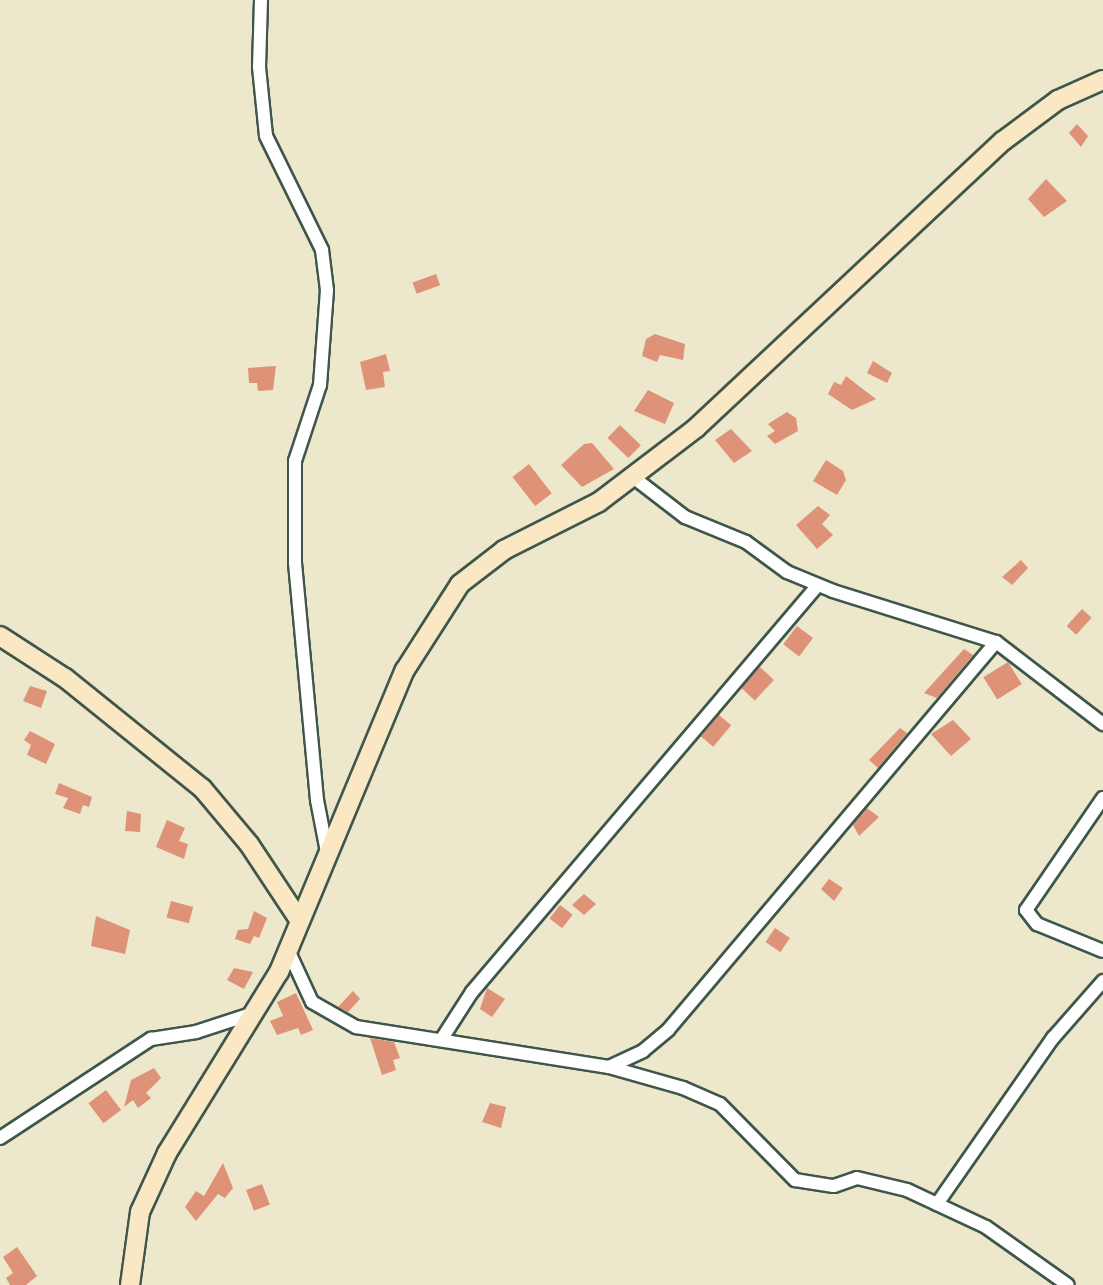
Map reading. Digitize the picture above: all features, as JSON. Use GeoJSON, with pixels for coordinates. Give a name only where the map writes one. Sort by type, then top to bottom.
{"type":"FeatureCollection","features":[{"type":"Feature","properties":{"kind":"main road"},"geometry":{"type":"LineString","coordinates":[[130,1285],[140,1212],[167,1153],[288,950],[405,670],[460,584],[480,565],[599,502],[696,428],[1003,141],[1058,100],[1103,80]]}},
{"type":"Feature","properties":{"kind":"main road"},"geometry":{"type":"LineString","coordinates":[[0,636],[65,678],[202,788],[249,844],[300,921]]}},
{"type":"Feature","properties":{"kind":"street"},"geometry":{"type":"LineString","coordinates":[[261,0],[259,67],[266,136],[322,250],[327,290],[320,385],[295,461],[295,563],[317,800],[328,856]]}},
{"type":"Feature","properties":{"kind":"street"},"geometry":{"type":"LineString","coordinates":[[633,477],[685,517],[716,526],[818,585],[996,642],[1103,724]]}},
{"type":"Feature","properties":{"kind":"street"},"geometry":{"type":"LineString","coordinates":[[443,1037],[472,992],[818,585]]}},
{"type":"Feature","properties":{"kind":"street"},"geometry":{"type":"LineString","coordinates":[[609,1067],[643,1051],[668,1030],[996,642]]}},
{"type":"Feature","properties":{"kind":"street"},"geometry":{"type":"LineString","coordinates":[[1103,798],[1026,910],[1037,924],[1103,951]]}},
{"type":"Feature","properties":{"kind":"street"},"geometry":{"type":"LineString","coordinates":[[288,950],[297,978],[312,1002],[327,1014],[356,1027],[443,1037],[609,1067],[720,1104],[795,1180],[834,1186],[857,1178],[881,1181],[937,1204],[1032,1255],[1068,1285]]}},
{"type":"Feature","properties":{"kind":"street"},"geometry":{"type":"LineString","coordinates":[[937,1204],[1053,1038],[1103,981]]}},
{"type":"Feature","properties":{"kind":"street"},"geometry":{"type":"LineString","coordinates":[[0,1138],[151,1039],[196,1032],[251,1014]]}},
{"type":"Feature","properties":{"kind":"building"},"geometry":{"type":"Polygon","coordinates":[[[1077,124],[1088,136],[1081,147],[1069,133],[1077,124]]]}},
{"type":"Feature","properties":{"kind":"building"},"geometry":{"type":"Polygon","coordinates":[[[1046,179],[1067,201],[1044,217],[1028,199],[1046,179]]]}},
{"type":"Feature","properties":{"kind":"building"},"geometry":{"type":"Polygon","coordinates":[[[436,274],[440,285],[417,294],[413,283],[436,274]]]}},
{"type":"Feature","properties":{"kind":"building"},"geometry":{"type":"Polygon","coordinates":[[[655,334],[685,344],[683,360],[660,355],[657,362],[642,356],[646,339],[655,334]]]}},
{"type":"Feature","properties":{"kind":"building"},"geometry":{"type":"Polygon","coordinates":[[[386,354],[390,371],[383,372],[385,387],[366,390],[360,362],[386,354]]]}},
{"type":"Feature","properties":{"kind":"building"},"geometry":{"type":"Polygon","coordinates":[[[873,361],[892,373],[887,383],[867,373],[873,361]]]}},
{"type":"Feature","properties":{"kind":"building"},"geometry":{"type":"Polygon","coordinates":[[[276,366],[273,390],[258,391],[257,383],[249,383],[248,368],[276,366]]]}},
{"type":"Feature","properties":{"kind":"building"},"geometry":{"type":"Polygon","coordinates":[[[846,376],[876,399],[852,410],[828,394],[834,382],[841,385],[846,376]]]}},
{"type":"Feature","properties":{"kind":"building"},"geometry":{"type":"Polygon","coordinates":[[[648,390],[674,403],[665,424],[634,411],[648,390]]]}},
{"type":"Feature","properties":{"kind":"building"},"geometry":{"type":"Polygon","coordinates":[[[787,412],[796,418],[798,431],[775,444],[767,436],[775,431],[768,424],[787,412]]]}},
{"type":"Feature","properties":{"kind":"building"},"geometry":{"type":"Polygon","coordinates":[[[620,425],[641,445],[628,458],[607,438],[620,425]]]}},
{"type":"Feature","properties":{"kind":"building"},"geometry":{"type":"Polygon","coordinates":[[[731,429],[752,451],[734,463],[715,440],[731,429]]]}},
{"type":"Feature","properties":{"kind":"building"},"geometry":{"type":"Polygon","coordinates":[[[592,443],[614,469],[582,487],[561,465],[584,444],[592,443]]]}},
{"type":"Feature","properties":{"kind":"building"},"geometry":{"type":"Polygon","coordinates":[[[826,460],[843,471],[846,480],[837,495],[813,481],[826,460]]]}},
{"type":"Feature","properties":{"kind":"building"},"geometry":{"type":"Polygon","coordinates":[[[529,464],[552,493],[535,506],[512,477],[529,464]]]}},
{"type":"Feature","properties":{"kind":"building"},"geometry":{"type":"Polygon","coordinates":[[[818,506],[830,515],[822,524],[833,535],[817,549],[796,525],[818,506]]]}},
{"type":"Feature","properties":{"kind":"building"},"geometry":{"type":"Polygon","coordinates":[[[1021,560],[1028,568],[1012,585],[1002,577],[1021,560]]]}},
{"type":"Feature","properties":{"kind":"building"},"geometry":{"type":"Polygon","coordinates":[[[1082,609],[1092,618],[1076,635],[1067,626],[1082,609]]]}},
{"type":"Feature","properties":{"kind":"building"},"geometry":{"type":"Polygon","coordinates":[[[797,626],[813,638],[799,656],[783,644],[797,626]]]}},
{"type":"Feature","properties":{"kind":"building"},"geometry":{"type":"Polygon","coordinates":[[[964,649],[973,655],[937,698],[924,693],[964,649]]]}},
{"type":"Feature","properties":{"kind":"building"},"geometry":{"type":"Polygon","coordinates":[[[1008,662],[1022,684],[997,699],[983,677],[1008,662]]]}},
{"type":"Feature","properties":{"kind":"building"},"geometry":{"type":"Polygon","coordinates":[[[760,667],[774,680],[755,700],[741,687],[760,667]]]}},
{"type":"Feature","properties":{"kind":"building"},"geometry":{"type":"Polygon","coordinates":[[[30,686],[47,691],[41,708],[23,701],[30,686]]]}},
{"type":"Feature","properties":{"kind":"building"},"geometry":{"type":"Polygon","coordinates":[[[719,715],[731,725],[713,747],[701,736],[719,715]]]}},
{"type":"Feature","properties":{"kind":"building"},"geometry":{"type":"Polygon","coordinates":[[[953,720],[971,739],[951,756],[931,734],[953,720]]]}},
{"type":"Feature","properties":{"kind":"building"},"geometry":{"type":"Polygon","coordinates":[[[900,728],[907,733],[878,768],[869,760],[900,728]]]}},
{"type":"Feature","properties":{"kind":"building"},"geometry":{"type":"Polygon","coordinates":[[[30,731],[55,744],[46,764],[27,755],[31,745],[24,740],[30,731]]]}},
{"type":"Feature","properties":{"kind":"building"},"geometry":{"type":"Polygon","coordinates":[[[59,783],[92,797],[89,807],[83,805],[80,814],[63,808],[68,798],[55,794],[59,783]]]}},
{"type":"Feature","properties":{"kind":"building"},"geometry":{"type":"Polygon","coordinates":[[[867,808],[879,817],[859,836],[853,825],[867,808]]]}},
{"type":"Feature","properties":{"kind":"building"},"geometry":{"type":"Polygon","coordinates":[[[127,811],[141,814],[140,832],[125,831],[127,811]]]}},
{"type":"Feature","properties":{"kind":"building"},"geometry":{"type":"Polygon","coordinates":[[[167,820],[185,828],[179,841],[188,844],[184,859],[156,847],[167,820]]]}},
{"type":"Feature","properties":{"kind":"building"},"geometry":{"type":"Polygon","coordinates":[[[829,879],[843,888],[834,901],[821,889],[829,879]]]}},
{"type":"Feature","properties":{"kind":"building"},"geometry":{"type":"Polygon","coordinates":[[[584,894],[596,904],[584,915],[572,905],[584,894]]]}},
{"type":"Feature","properties":{"kind":"building"},"geometry":{"type":"Polygon","coordinates":[[[171,901],[193,907],[189,923],[167,917],[171,901]]]}},
{"type":"Feature","properties":{"kind":"building"},"geometry":{"type":"Polygon","coordinates":[[[560,905],[573,915],[562,928],[550,918],[560,905]]]}},
{"type":"Feature","properties":{"kind":"building"},"geometry":{"type":"Polygon","coordinates":[[[254,911],[267,918],[259,938],[254,936],[250,944],[235,939],[238,930],[248,929],[254,911]]]}},
{"type":"Feature","properties":{"kind":"building"},"geometry":{"type":"Polygon","coordinates":[[[96,916],[130,930],[125,954],[91,946],[96,916]]]}},
{"type":"Feature","properties":{"kind":"building"},"geometry":{"type":"Polygon","coordinates":[[[775,928],[790,938],[780,952],[765,942],[775,928]]]}},
{"type":"Feature","properties":{"kind":"building"},"geometry":{"type":"Polygon","coordinates":[[[234,968],[253,972],[244,989],[227,980],[234,968]]]}},
{"type":"Feature","properties":{"kind":"building"},"geometry":{"type":"Polygon","coordinates":[[[487,988],[505,999],[492,1017],[480,1009],[487,988]]]}},
{"type":"Feature","properties":{"kind":"building"},"geometry":{"type":"Polygon","coordinates":[[[353,991],[360,999],[348,1012],[338,1007],[353,991]]]}},
{"type":"Feature","properties":{"kind":"building"},"geometry":{"type":"Polygon","coordinates":[[[296,993],[313,1030],[301,1035],[298,1028],[277,1035],[270,1021],[283,1016],[277,1002],[296,993]]]}},
{"type":"Feature","properties":{"kind":"building"},"geometry":{"type":"Polygon","coordinates":[[[370,1038],[394,1042],[400,1058],[393,1060],[396,1070],[382,1075],[370,1038]]]}},
{"type":"Feature","properties":{"kind":"building"},"geometry":{"type":"Polygon","coordinates":[[[154,1068],[161,1078],[146,1093],[151,1098],[138,1108],[133,1100],[124,1107],[131,1080],[154,1068]]]}},
{"type":"Feature","properties":{"kind":"building"},"geometry":{"type":"Polygon","coordinates":[[[106,1090],[121,1110],[103,1123],[88,1103],[106,1090]]]}},
{"type":"Feature","properties":{"kind":"building"},"geometry":{"type":"Polygon","coordinates":[[[490,1103],[506,1107],[501,1128],[482,1122],[490,1103]]]}},
{"type":"Feature","properties":{"kind":"building"},"geometry":{"type":"Polygon","coordinates":[[[223,1163],[233,1188],[225,1198],[218,1194],[196,1221],[185,1207],[196,1191],[204,1196],[223,1163]]]}},
{"type":"Feature","properties":{"kind":"building"},"geometry":{"type":"Polygon","coordinates":[[[262,1184],[270,1205],[254,1211],[246,1190],[262,1184]]]}},
{"type":"Feature","properties":{"kind":"building"},"geometry":{"type":"Polygon","coordinates":[[[17,1247],[37,1276],[26,1285],[10,1285],[6,1278],[13,1273],[3,1257],[17,1247]]]}}]}
